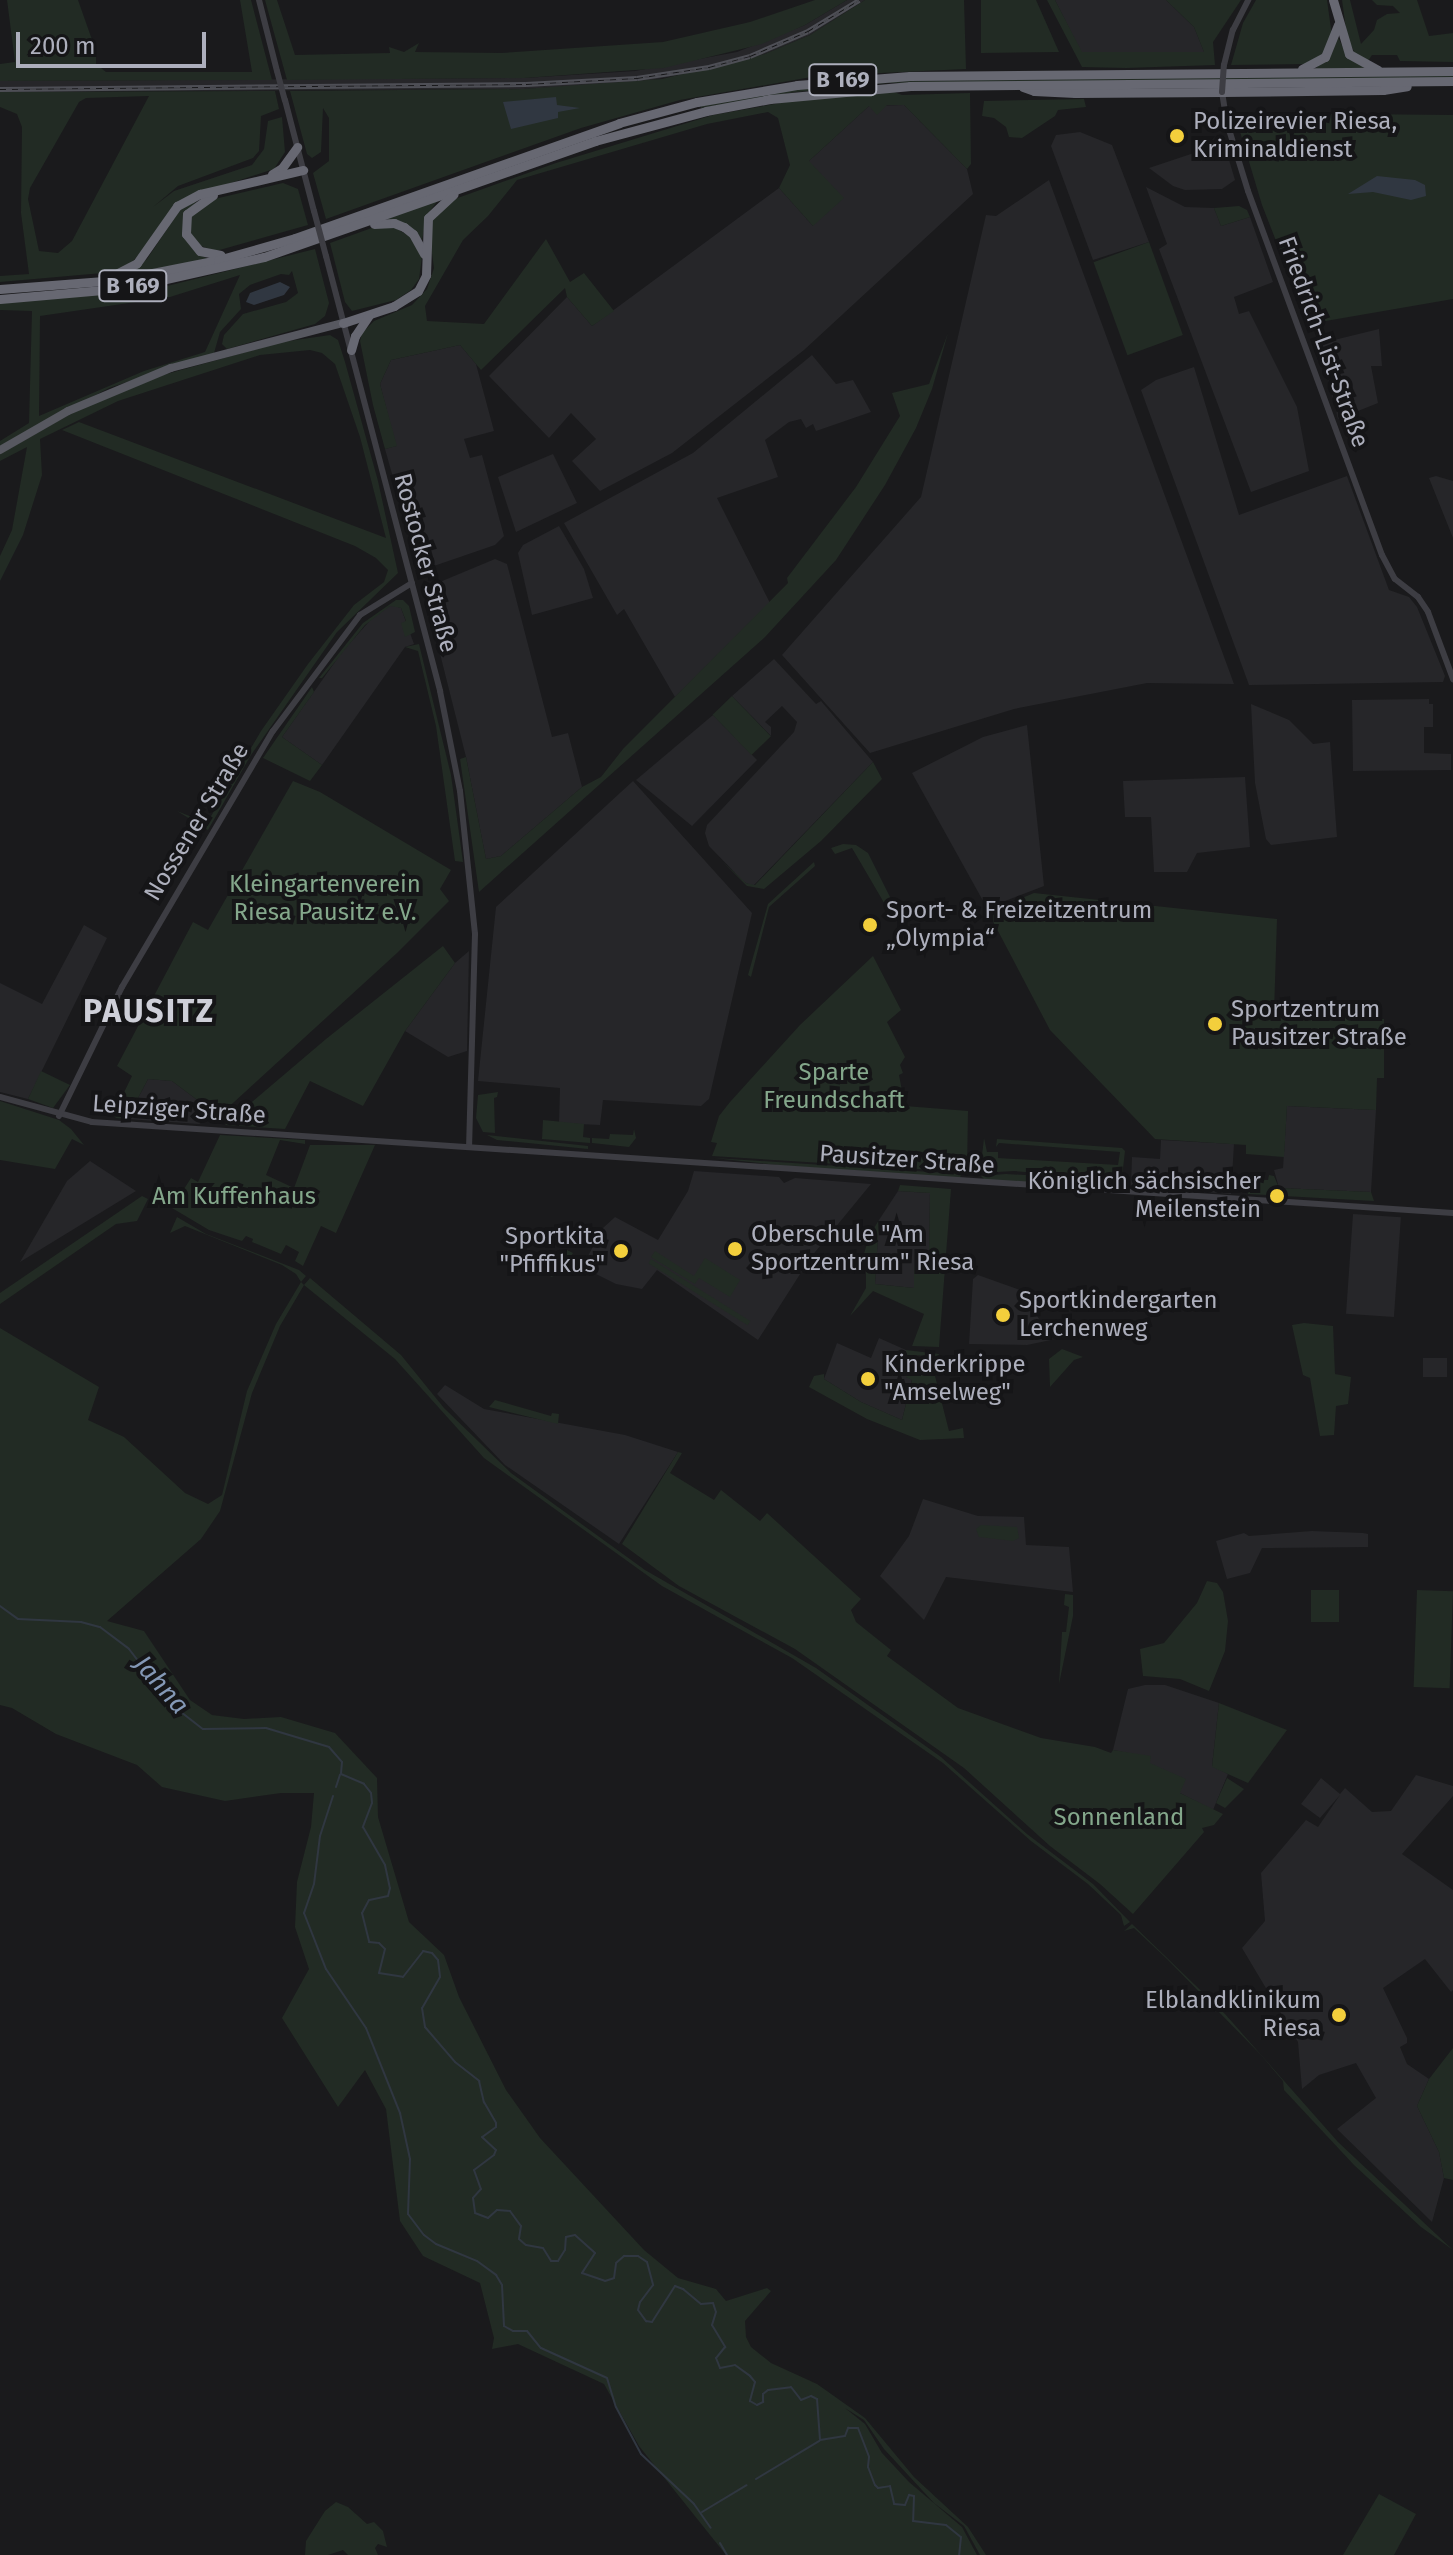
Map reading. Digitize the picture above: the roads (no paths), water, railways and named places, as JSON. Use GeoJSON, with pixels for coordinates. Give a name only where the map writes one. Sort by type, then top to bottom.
{"type":"FeatureCollection","features":[{"type":"Feature","properties":{"kind":"highway"},"geometry":{"type":"LineString","coordinates":[[1333,0],[1349,54],[1358,62],[1385,72]]}},
{"type":"Feature","properties":{"kind":"highway"},"geometry":{"type":"LineString","coordinates":[[1295,72],[1325,57],[1338,25]]}},
{"type":"Feature","properties":{"kind":"highway","name":"B 169"},"geometry":{"type":"LineString","coordinates":[[0,289],[91,283],[148,275],[245,253],[619,123],[744,93],[910,76],[1453,71]]}},
{"type":"Feature","properties":{"kind":"highway"},"geometry":{"type":"LineString","coordinates":[[1016,85],[1048,92],[1222,92],[1383,90],[1405,87],[1413,81]]}},
{"type":"Feature","properties":{"kind":"highway","name":"B 169"},"geometry":{"type":"LineString","coordinates":[[0,299],[126,288],[264,257],[627,131],[745,103],[858,88],[1453,81]]}},
{"type":"Feature","properties":{"kind":"highway"},"geometry":{"type":"LineString","coordinates":[[264,180],[282,168],[297,147]]}},
{"type":"Feature","properties":{"kind":"highway"},"geometry":{"type":"LineString","coordinates":[[245,253],[210,255],[196,248],[186,234],[187,214],[207,197],[223,190],[303,170]]}},
{"type":"Feature","properties":{"kind":"highway"},"geometry":{"type":"LineString","coordinates":[[343,323],[414,296],[426,275],[425,232],[428,218],[437,206],[467,186]]}},
{"type":"Feature","properties":{"kind":"highway","name":"B 169"},"geometry":{"type":"LineString","coordinates":[[91,283],[120,274],[137,263],[177,206],[200,194],[223,190]]}},
{"type":"Feature","properties":{"kind":"highway"},"geometry":{"type":"LineString","coordinates":[[359,225],[394,223],[404,227],[413,234],[428,261]]}},
{"type":"Feature","properties":{"kind":"highway"},"geometry":{"type":"LineString","coordinates":[[351,350],[355,336],[369,315]]}},
{"type":"Feature","properties":{"kind":"main road"},"geometry":{"type":"LineString","coordinates":[[0,450],[68,411],[171,368],[343,323]]}},
{"type":"Feature","properties":{"kind":"street","name":"Rostocker Straße"},"geometry":{"type":"LineString","coordinates":[[259,0],[448,729],[470,867],[475,934],[469,1147]]}},
{"type":"Feature","properties":{"kind":"street","name":"Friedrich-List-Straße"},"geometry":{"type":"LineString","coordinates":[[1248,0],[1233,30],[1224,65],[1222,92],[1227,123],[1248,191],[1382,555],[1395,579],[1425,607],[1453,679]]}},
{"type":"Feature","properties":{"kind":"street","name":"Nossener Straße"},"geometry":{"type":"LineString","coordinates":[[59,1116],[135,964],[273,731],[360,615],[412,583]]}},
{"type":"Feature","properties":{"kind":"street","name":"Leipziger Straße"},"geometry":{"type":"LineString","coordinates":[[0,1097],[59,1116],[92,1122],[359,1139]]}},
{"type":"Feature","properties":{"kind":"street","name":"Pausitzer Straße"},"geometry":{"type":"LineString","coordinates":[[359,1139],[1453,1213]]}},
{"type":"Feature","properties":{"kind":"waterway","name":"Jahna"},"geometry":{"type":"LineString","coordinates":[[0,1606],[18,1619],[81,1622],[100,1627],[129,1649],[172,1705],[203,1729],[266,1728],[329,1747],[342,1762],[341,1774],[364,1784],[371,1793],[372,1803],[363,1827],[385,1865],[390,1888],[388,1896],[369,1900],[362,1913],[369,1942],[379,1943],[385,1949],[379,1973],[403,1977],[423,1951],[432,1953],[438,1960],[440,1977],[422,2008],[425,2027],[455,2062],[479,2081],[484,2102],[496,2123],[496,2127],[482,2137],[496,2150],[494,2155],[474,2170],[481,2189],[473,2198],[475,2213],[488,2218],[497,2210],[510,2211],[521,2226],[519,2239],[526,2245],[543,2248],[551,2261],[558,2261],[565,2250],[566,2237],[575,2235],[595,2253],[582,2273],[605,2281],[614,2278],[616,2263],[624,2256],[638,2256],[647,2262],[653,2285],[640,2302],[638,2310],[646,2321],[652,2322],[675,2286],[701,2304],[713,2303],[716,2312],[712,2325],[725,2347],[716,2358],[720,2368],[735,2365],[755,2382],[750,2401],[757,2405],[763,2402],[763,2394],[768,2390],[791,2387],[801,2400],[811,2396],[817,2399],[820,2440],[845,2436],[848,2428],[858,2428],[875,2485],[878,2488],[890,2486],[894,2504],[905,2505],[909,2495],[914,2496],[913,2521],[946,2525],[961,2537],[959,2555]]}},
{"type":"Feature","properties":{"kind":"waterway"},"geometry":{"type":"LineString","coordinates":[[336,1787],[340,1775]]}},
{"type":"Feature","properties":{"kind":"waterway"},"geometry":{"type":"LineString","coordinates":[[333,1796],[320,1836],[314,1884],[304,1913],[326,1969],[366,2028],[400,2113],[410,2159],[408,2214],[424,2235],[436,2244],[477,2261],[496,2275],[502,2285],[504,2326],[513,2331],[527,2331],[541,2348],[607,2378],[616,2407],[641,2454],[694,2504],[711,2528]]}},
{"type":"Feature","properties":{"kind":"waterway"},"geometry":{"type":"LineString","coordinates":[[756,2479],[819,2441]]}},
{"type":"Feature","properties":{"kind":"waterway"},"geometry":{"type":"LineString","coordinates":[[702,2512],[747,2485]]}},
{"type":"Feature","properties":{"kind":"waterway"},"geometry":{"type":"LineString","coordinates":[[720,2543],[727,2555]]}},
{"type":"Feature","properties":{"kind":"railway"},"geometry":{"type":"LineString","coordinates":[[0,89],[526,84],[637,78],[709,67],[750,56],[808,31],[859,0]]}},
{"type":"Feature","properties":{"kind":"place","name":"Polizeirevier Riesa, Kriminaldienst"},"geometry":{"type":"Point","coordinates":[1177,136]}},
{"type":"Feature","properties":{"kind":"place","name":"Sport- & Freizeitzentrum „Olympia“"},"geometry":{"type":"Point","coordinates":[870,925]}},
{"type":"Feature","properties":{"kind":"place","name":"Sportzentrum Pausitzer Straße"},"geometry":{"type":"Point","coordinates":[1215,1024]}},
{"type":"Feature","properties":{"kind":"place","name":"Königlich sächsischer Meilenstein"},"geometry":{"type":"Point","coordinates":[1277,1196]}},
{"type":"Feature","properties":{"kind":"place","name":"Oberschule \"Am Sportzentrum\" Riesa"},"geometry":{"type":"Point","coordinates":[735,1249]}},
{"type":"Feature","properties":{"kind":"place","name":"Sportkita \"Pfiffikus\""},"geometry":{"type":"Point","coordinates":[621,1251]}},
{"type":"Feature","properties":{"kind":"place","name":"Sportkindergarten Lerchenweg"},"geometry":{"type":"Point","coordinates":[1003,1315]}},
{"type":"Feature","properties":{"kind":"place","name":"Kinderkrippe \"Amselweg\""},"geometry":{"type":"Point","coordinates":[868,1379]}},
{"type":"Feature","properties":{"kind":"place","name":"Elblandklinikum Riesa"},"geometry":{"type":"Point","coordinates":[1339,2015]}},
{"type":"Feature","properties":{"kind":"district","name":"PAUSITZ"},"geometry":{"type":"Point","coordinates":[149,1011]}},
{"type":"Feature","properties":{"kind":"park label","name":"Kleingartenverein Riesa Pausitz e.V."},"geometry":{"type":"Point","coordinates":[325,899]}},
{"type":"Feature","properties":{"kind":"park label","name":"Sparte Freundschaft"},"geometry":{"type":"Point","coordinates":[834,1087]}},
{"type":"Feature","properties":{"kind":"park label","name":"Am Kuffenhaus"},"geometry":{"type":"Point","coordinates":[234,1197]}},
{"type":"Feature","properties":{"kind":"park label","name":"Sonnenland"},"geometry":{"type":"Point","coordinates":[1119,1818]}}]}
